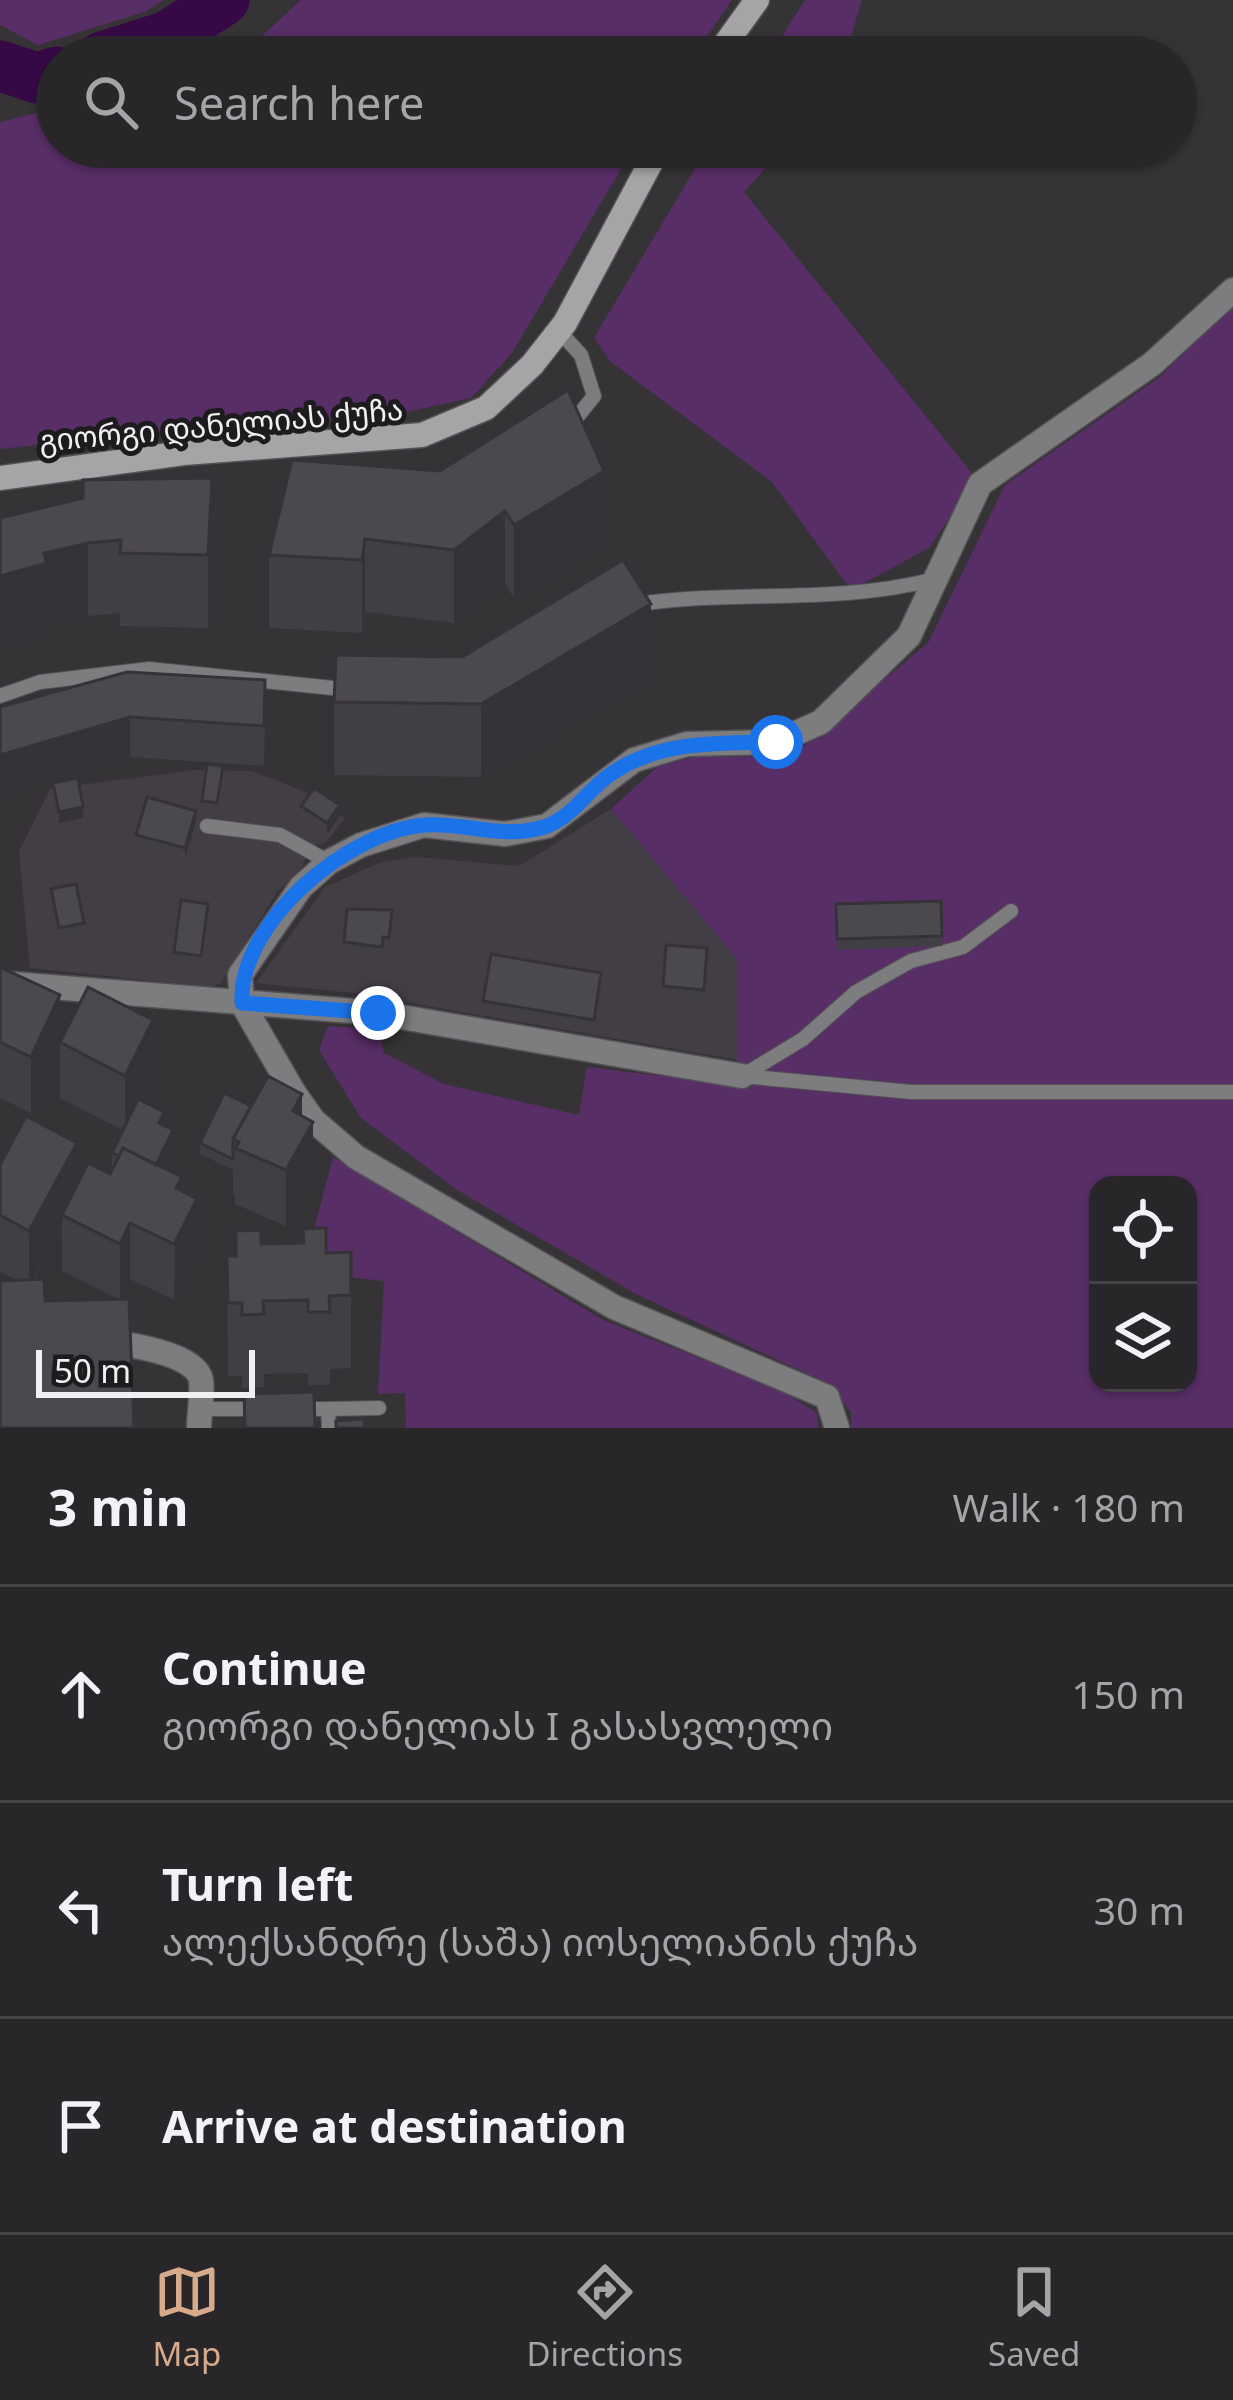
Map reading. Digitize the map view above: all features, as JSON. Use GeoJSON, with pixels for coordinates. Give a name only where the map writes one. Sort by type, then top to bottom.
{"type":"FeatureCollection","features":[{"type":"Feature","properties":{"kind":"street"},"geometry":{"type":"LineString","coordinates":[[731,36],[757,0]]}},
{"type":"Feature","properties":{"kind":"street","name":"გიორგი დანელიას ქუჩა"},"geometry":{"type":"LineString","coordinates":[[0,478],[142,458],[422,436],[487,408],[559,331],[648,168]]}},
{"type":"Feature","properties":{"kind":"street"},"geometry":{"type":"LineString","coordinates":[[837,1428],[827,1397],[614,1307],[356,1157],[314,1120],[242,1003],[240,975],[256,945],[329,862],[361,845],[424,825],[505,834],[547,826],[634,760],[687,744],[776,742],[821,722],[909,637],[931,580],[980,484],[1152,364],[1233,290]]}},
{"type":"Feature","properties":{"kind":"street"},"geometry":{"type":"LineString","coordinates":[[0,983],[378,1013],[742,1076]]}},
{"type":"Feature","properties":{"kind":"street"},"geometry":{"type":"LineString","coordinates":[[81,1339],[145,1346],[194,1367],[201,1378],[199,1418]]}},
{"type":"Feature","properties":{"kind":"lane"},"geometry":{"type":"LineString","coordinates":[[559,331],[581,355],[594,396],[559,440]]}},
{"type":"Feature","properties":{"kind":"lane"},"geometry":{"type":"LineString","coordinates":[[626,607],[696,595],[874,595],[931,580]]}},
{"type":"Feature","properties":{"kind":"lane"},"geometry":{"type":"LineString","coordinates":[[0,696],[40,682],[148,669],[363,690]]}},
{"type":"Feature","properties":{"kind":"lane"},"geometry":{"type":"LineString","coordinates":[[207,826],[280,835],[329,862]]}},
{"type":"Feature","properties":{"kind":"lane"},"geometry":{"type":"LineString","coordinates":[[742,1076],[803,1039],[856,992],[911,961],[963,947],[1011,911]]}},
{"type":"Feature","properties":{"kind":"lane"},"geometry":{"type":"LineString","coordinates":[[742,1076],[911,1092],[1233,1092]]}},
{"type":"Feature","properties":{"kind":"lane"},"geometry":{"type":"LineString","coordinates":[[289,1409],[379,1408]]}},
{"type":"Feature","properties":{"kind":"lane"},"geometry":{"type":"LineString","coordinates":[[199,1418],[231,1409],[270,1409]]}},
{"type":"Feature","properties":{"kind":"lane"},"geometry":{"type":"LineString","coordinates":[[231,1409],[232,1428]]}},
{"type":"Feature","properties":{"kind":"lane"},"geometry":{"type":"LineString","coordinates":[[328,1409],[328,1428]]}},
{"type":"Feature","properties":{"kind":"shaded area"},"geometry":{"type":"Polygon","coordinates":[[[0,0],[164,0],[144,12],[67,36],[36,36],[36,44],[0,25],[0,0]]]}},
{"type":"Feature","properties":{"kind":"shaded area"},"geometry":{"type":"Polygon","coordinates":[[[301,0],[732,0],[707,36],[262,36],[301,0]]]}},
{"type":"Feature","properties":{"kind":"shaded area"},"geometry":{"type":"Polygon","coordinates":[[[805,0],[862,0],[851,36],[782,36],[805,0]]]}},
{"type":"Feature","properties":{"kind":"shaded area"},"geometry":{"type":"Polygon","coordinates":[[[36,113],[36,168],[622,168],[512,353],[471,398],[383,417],[215,425],[0,449],[0,122],[36,113]]]}},
{"type":"Feature","properties":{"kind":"shaded area"},"geometry":{"type":"Polygon","coordinates":[[[695,168],[765,168],[744,192],[976,478],[929,548],[851,590],[772,482],[611,362],[594,338],[695,168]]]}},
{"type":"Feature","properties":{"kind":"shaded area"},"geometry":{"type":"Polygon","coordinates":[[[1233,304],[1233,1428],[851,1428],[851,1412],[827,1383],[636,1294],[457,1190],[361,1118],[319,1050],[328,1026],[379,1029],[384,1053],[444,1084],[579,1115],[587,1067],[737,1085],[738,960],[611,809],[657,767],[693,757],[792,756],[928,643],[1005,485],[1160,377],[1233,304]]]}},
{"type":"Feature","properties":{"kind":"shaded area"},"geometry":{"type":"Polygon","coordinates":[[[194,770],[252,771],[303,791],[345,818],[326,842],[308,849],[303,866],[277,892],[221,983],[211,987],[30,968],[19,852],[50,789],[194,770]]]}},
{"type":"Feature","properties":{"kind":"shaded area"},"geometry":{"type":"Polygon","coordinates":[[[611,809],[738,960],[738,1060],[353,993],[256,983],[325,887],[379,863],[417,857],[519,866],[611,809]]]}},
{"type":"Feature","properties":{"kind":"shaded area"},"geometry":{"type":"Polygon","coordinates":[[[333,1157],[603,1320],[782,1391],[817,1413],[818,1428],[406,1428],[405,1393],[378,1394],[384,1281],[303,1272],[333,1157]]]}},
{"type":"Feature","properties":{"kind":"building"},"geometry":{"type":"Polygon","coordinates":[[[568,390],[604,471],[514,525],[505,511],[454,550],[365,539],[362,560],[269,555],[292,460],[440,471],[568,390]]]}},
{"type":"Feature","properties":{"kind":"building"},"geometry":{"type":"Polygon","coordinates":[[[212,478],[208,555],[120,553],[121,540],[88,543],[44,553],[47,563],[0,576],[0,518],[83,498],[83,480],[212,478]]]}},
{"type":"Feature","properties":{"kind":"building"},"geometry":{"type":"Polygon","coordinates":[[[623,560],[651,604],[481,704],[334,702],[336,655],[462,657],[623,560]]]}},
{"type":"Feature","properties":{"kind":"building"},"geometry":{"type":"Polygon","coordinates":[[[127,672],[265,680],[264,726],[130,717],[0,755],[0,707],[127,672]]]}},
{"type":"Feature","properties":{"kind":"building"},"geometry":{"type":"Polygon","coordinates":[[[207,764],[223,766],[217,803],[202,801],[207,764]]]}},
{"type":"Feature","properties":{"kind":"building"},"geometry":{"type":"Polygon","coordinates":[[[78,778],[83,807],[59,812],[53,783],[78,778]]]}},
{"type":"Feature","properties":{"kind":"building"},"geometry":{"type":"Polygon","coordinates":[[[314,788],[340,805],[327,823],[301,806],[314,788]]]}},
{"type":"Feature","properties":{"kind":"building"},"geometry":{"type":"Polygon","coordinates":[[[147,797],[196,811],[185,848],[136,835],[147,797]]]}},
{"type":"Feature","properties":{"kind":"building"},"geometry":{"type":"Polygon","coordinates":[[[76,884],[84,923],[59,928],[51,889],[76,884]]]}},
{"type":"Feature","properties":{"kind":"building"},"geometry":{"type":"Polygon","coordinates":[[[181,900],[208,904],[201,956],[174,952],[181,900]]]}},
{"type":"Feature","properties":{"kind":"building"},"geometry":{"type":"Polygon","coordinates":[[[941,901],[942,936],[837,939],[836,904],[941,901]]]}},
{"type":"Feature","properties":{"kind":"building"},"geometry":{"type":"Polygon","coordinates":[[[347,909],[392,910],[389,938],[383,937],[382,947],[344,942],[347,909]]]}},
{"type":"Feature","properties":{"kind":"building"},"geometry":{"type":"Polygon","coordinates":[[[666,945],[707,948],[704,990],[663,986],[666,945]]]}},
{"type":"Feature","properties":{"kind":"building"},"geometry":{"type":"Polygon","coordinates":[[[491,954],[601,973],[594,1020],[483,1001],[491,954]]]}},
{"type":"Feature","properties":{"kind":"building"},"geometry":{"type":"Polygon","coordinates":[[[0,967],[60,995],[31,1057],[0,1042],[0,967]]]}},
{"type":"Feature","properties":{"kind":"building"},"geometry":{"type":"Polygon","coordinates":[[[88,987],[153,1020],[125,1076],[60,1042],[88,987]]]}},
{"type":"Feature","properties":{"kind":"building"},"geometry":{"type":"Polygon","coordinates":[[[268,1076],[302,1094],[293,1111],[313,1122],[286,1170],[235,1148],[239,1142],[233,1139],[268,1076]]]}},
{"type":"Feature","properties":{"kind":"building"},"geometry":{"type":"Polygon","coordinates":[[[224,1093],[251,1106],[233,1139],[233,1159],[200,1143],[224,1093]]]}},
{"type":"Feature","properties":{"kind":"building"},"geometry":{"type":"Polygon","coordinates":[[[138,1099],[164,1112],[159,1123],[173,1130],[156,1165],[123,1148],[119,1156],[112,1153],[138,1099]]]}},
{"type":"Feature","properties":{"kind":"building"},"geometry":{"type":"Polygon","coordinates":[[[26,1116],[77,1143],[29,1231],[0,1215],[0,1165],[26,1116]]]}},
{"type":"Feature","properties":{"kind":"building"},"geometry":{"type":"Polygon","coordinates":[[[123,1148],[182,1177],[176,1188],[197,1199],[174,1244],[130,1223],[120,1244],[62,1215],[88,1163],[110,1174],[123,1148]]]}},
{"type":"Feature","properties":{"kind":"building"},"geometry":{"type":"Polygon","coordinates":[[[326,1228],[326,1253],[351,1252],[351,1295],[329,1296],[330,1312],[308,1312],[308,1300],[263,1301],[264,1314],[242,1315],[242,1303],[228,1303],[227,1256],[236,1256],[236,1231],[261,1230],[261,1244],[304,1243],[303,1229],[326,1228]]]}},
{"type":"Feature","properties":{"kind":"building"},"geometry":{"type":"Polygon","coordinates":[[[44,1279],[45,1301],[129,1299],[134,1428],[0,1428],[0,1281],[44,1279]]]}},
{"type":"Feature","properties":{"kind":"building"},"geometry":{"type":"Polygon","coordinates":[[[314,1392],[315,1428],[245,1428],[244,1394],[314,1392]]]}},
{"type":"Feature","properties":{"kind":"building"},"geometry":{"type":"Polygon","coordinates":[[[364,1419],[364,1428],[336,1428],[336,1421],[364,1419]]]}},
{"type":"Feature","properties":{"kind":"waterway"},"geometry":{"type":"LineString","coordinates":[[168,36],[224,0]]}},
{"type":"Feature","properties":{"kind":"waterway"},"geometry":{"type":"LineString","coordinates":[[0,66],[36,78]]}},
{"type":"Feature","properties":{"kind":"route"},"geometry":{"type":"LineString","coordinates":[[378,1013],[242,1003],[240,975],[256,945],[302,887],[329,862],[361,845],[424,825],[505,834],[547,826],[634,760],[687,744],[776,742]]}}]}
